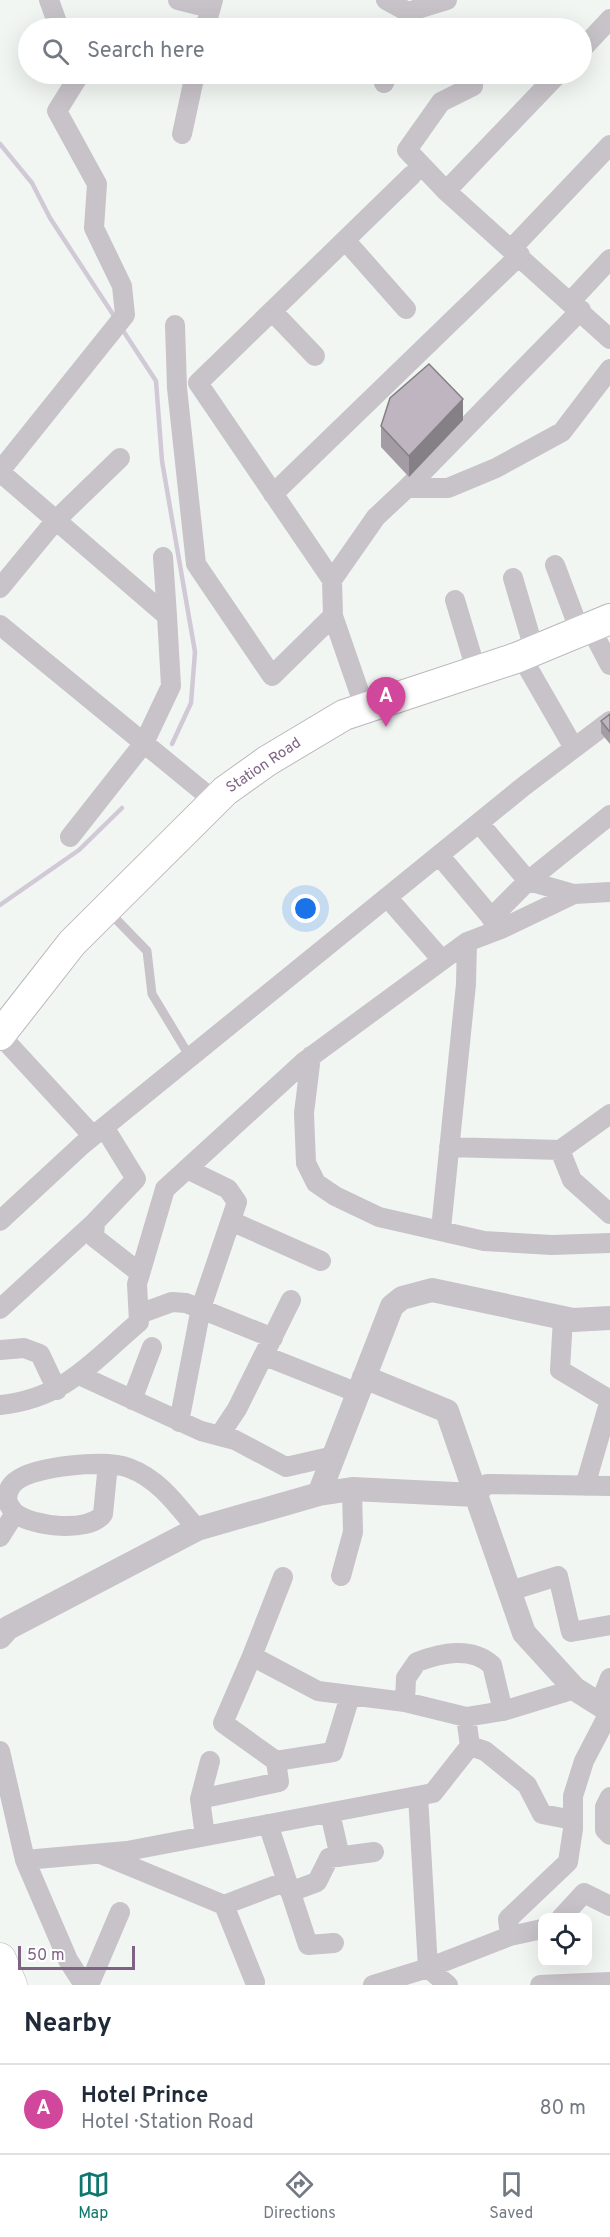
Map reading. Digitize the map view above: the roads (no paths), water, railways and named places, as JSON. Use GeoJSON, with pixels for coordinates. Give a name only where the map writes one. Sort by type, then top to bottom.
{"type":"FeatureCollection","features":[{"type":"Feature","properties":{"kind":"highway"},"geometry":{"type":"LineString","coordinates":[[0,1959],[11,1985]]}},
{"type":"Feature","properties":{"kind":"main road","name":"Station Road"},"geometry":{"type":"LineString","coordinates":[[0,1035],[72,944],[225,792],[267,761],[344,715],[526,648],[596,618]]}},
{"type":"Feature","properties":{"kind":"main road","name":"Station Road"},"geometry":{"type":"LineString","coordinates":[[0,1017],[63,936],[206,794],[261,751],[339,704],[473,660],[526,648]]}},
{"type":"Feature","properties":{"kind":"street"},"geometry":{"type":"LineString","coordinates":[[49,0],[55,18]]}},
{"type":"Feature","properties":{"kind":"street"},"geometry":{"type":"LineString","coordinates":[[178,0],[198,5],[212,1]]}},
{"type":"Feature","properties":{"kind":"street"},"geometry":{"type":"LineString","coordinates":[[386,0],[403,18]]}},
{"type":"Feature","properties":{"kind":"street"},"geometry":{"type":"LineString","coordinates":[[409,18],[447,0]]}},
{"type":"Feature","properties":{"kind":"street"},"geometry":{"type":"LineString","coordinates":[[208,18],[212,1]]}},
{"type":"Feature","properties":{"kind":"street"},"geometry":{"type":"LineString","coordinates":[[592,38],[610,19]]}},
{"type":"Feature","properties":{"kind":"street"},"geometry":{"type":"LineString","coordinates":[[72,84],[57,111],[97,184],[94,228],[122,286],[126,307],[119,324],[0,472],[167,616]]}},
{"type":"Feature","properties":{"kind":"street"},"geometry":{"type":"LineString","coordinates":[[182,134],[193,84]]}},
{"type":"Feature","properties":{"kind":"street"},"geometry":{"type":"LineString","coordinates":[[446,191],[548,84]]}},
{"type":"Feature","properties":{"kind":"street"},"geometry":{"type":"LineString","coordinates":[[473,86],[441,102],[407,150],[446,191],[610,339]]}},
{"type":"Feature","properties":{"kind":"street"},"geometry":{"type":"LineString","coordinates":[[273,494],[516,252],[610,144]]}},
{"type":"Feature","properties":{"kind":"street"},"geometry":{"type":"LineString","coordinates":[[362,697],[333,616],[332,580],[198,383],[412,175]]}},
{"type":"Feature","properties":{"kind":"street"},"geometry":{"type":"LineString","coordinates":[[345,240],[406,309]]}},
{"type":"Feature","properties":{"kind":"street"},"geometry":{"type":"LineString","coordinates":[[332,580],[376,518],[407,488],[576,306],[610,259]]}},
{"type":"Feature","properties":{"kind":"street"},"geometry":{"type":"LineString","coordinates":[[272,311],[315,356]]}},
{"type":"Feature","properties":{"kind":"street"},"geometry":{"type":"LineString","coordinates":[[175,325],[177,388],[196,564],[272,676],[333,616]]}},
{"type":"Feature","properties":{"kind":"street"},"geometry":{"type":"LineString","coordinates":[[407,488],[448,488],[496,468],[562,432],[610,369]]}},
{"type":"Feature","properties":{"kind":"street"},"geometry":{"type":"LineString","coordinates":[[0,588],[56,520],[120,458]]}},
{"type":"Feature","properties":{"kind":"street"},"geometry":{"type":"LineString","coordinates":[[70,837],[144,743],[171,686],[163,557]]}},
{"type":"Feature","properties":{"kind":"street"},"geometry":{"type":"LineString","coordinates":[[555,565],[596,618],[610,665]]}},
{"type":"Feature","properties":{"kind":"street"},"geometry":{"type":"LineString","coordinates":[[513,578],[526,648],[574,748]]}},
{"type":"Feature","properties":{"kind":"street"},"geometry":{"type":"LineString","coordinates":[[454,600],[473,660]]}},
{"type":"Feature","properties":{"kind":"street"},"geometry":{"type":"LineString","coordinates":[[0,625],[206,794]]}},
{"type":"Feature","properties":{"kind":"street"},"geometry":{"type":"LineString","coordinates":[[0,1221],[98,1132],[439,855],[610,721]]}},
{"type":"Feature","properties":{"kind":"street"},"geometry":{"type":"LineString","coordinates":[[496,924],[528,880],[610,815]]}},
{"type":"Feature","properties":{"kind":"street"},"geometry":{"type":"LineString","coordinates":[[479,823],[528,880],[574,894]]}},
{"type":"Feature","properties":{"kind":"street"},"geometry":{"type":"LineString","coordinates":[[439,855],[496,924]]}},
{"type":"Feature","properties":{"kind":"street"},"geometry":{"type":"LineString","coordinates":[[0,1405],[32,1401],[57,1390],[78,1375],[139,1322],[137,1284],[165,1188],[311,1056],[467,942],[496,924],[574,894],[610,892]]}},
{"type":"Feature","properties":{"kind":"street"},"geometry":{"type":"LineString","coordinates":[[387,897],[442,960]]}},
{"type":"Feature","properties":{"kind":"street"},"geometry":{"type":"LineString","coordinates":[[441,1229],[466,984],[467,942]]}},
{"type":"Feature","properties":{"kind":"street"},"geometry":{"type":"LineString","coordinates":[[0,1035],[98,1132],[136,1179],[165,1188]]}},
{"type":"Feature","properties":{"kind":"street"},"geometry":{"type":"LineString","coordinates":[[311,1056],[304,1144],[306,1163],[316,1183],[335,1197],[379,1217],[406,1225],[441,1229],[484,1241],[552,1245],[610,1244]]}},
{"type":"Feature","properties":{"kind":"street"},"geometry":{"type":"LineString","coordinates":[[449,1147],[560,1150],[610,1114]]}},
{"type":"Feature","properties":{"kind":"street"},"geometry":{"type":"LineString","coordinates":[[560,1150],[572,1180],[610,1214]]}},
{"type":"Feature","properties":{"kind":"street"},"geometry":{"type":"LineString","coordinates":[[179,1422],[201,1308],[237,1202],[234,1195],[221,1185],[187,1169]]}},
{"type":"Feature","properties":{"kind":"street"},"geometry":{"type":"LineString","coordinates":[[0,1309],[95,1222],[136,1179]]}},
{"type":"Feature","properties":{"kind":"street"},"geometry":{"type":"LineString","coordinates":[[231,1221],[321,1261]]}},
{"type":"Feature","properties":{"kind":"street"},"geometry":{"type":"LineString","coordinates":[[95,1222],[94,1237],[140,1273]]}},
{"type":"Feature","properties":{"kind":"street"},"geometry":{"type":"LineString","coordinates":[[319,1494],[392,1306],[402,1298],[432,1290],[573,1320],[610,1318]]}},
{"type":"Feature","properties":{"kind":"street"},"geometry":{"type":"LineString","coordinates":[[219,1436],[265,1356],[291,1300]]}},
{"type":"Feature","properties":{"kind":"street"},"geometry":{"type":"LineString","coordinates":[[139,1314],[172,1302],[201,1308],[273,1338]]}},
{"type":"Feature","properties":{"kind":"street"},"geometry":{"type":"LineString","coordinates":[[562,1318],[560,1370],[610,1400],[585,1486]]}},
{"type":"Feature","properties":{"kind":"street"},"geometry":{"type":"LineString","coordinates":[[132,1400],[152,1347]]}},
{"type":"Feature","properties":{"kind":"street"},"geometry":{"type":"LineString","coordinates":[[0,1350],[24,1348],[40,1354],[57,1390]]}},
{"type":"Feature","properties":{"kind":"street"},"geometry":{"type":"LineString","coordinates":[[265,1356],[447,1411],[524,1633],[575,1689],[606,1709]]}},
{"type":"Feature","properties":{"kind":"street"},"geometry":{"type":"LineString","coordinates":[[78,1375],[179,1422],[236,1440],[286,1467],[334,1456]]}},
{"type":"Feature","properties":{"kind":"street"},"geometry":{"type":"LineString","coordinates":[[108,1464],[103,1514],[93,1523],[66,1526],[45,1524],[15,1513],[7,1501],[7,1495],[16,1481],[32,1473],[108,1464],[127,1467],[148,1477],[168,1494],[197,1529]]}},
{"type":"Feature","properties":{"kind":"street"},"geometry":{"type":"LineString","coordinates":[[3,1631],[197,1529],[319,1494],[352,1490],[476,1495],[487,1484],[585,1486],[610,1490]]}},
{"type":"Feature","properties":{"kind":"street"},"geometry":{"type":"LineString","coordinates":[[341,1575],[353,1532],[352,1490]]}},
{"type":"Feature","properties":{"kind":"street"},"geometry":{"type":"LineString","coordinates":[[0,1538],[15,1513]]}},
{"type":"Feature","properties":{"kind":"street"},"geometry":{"type":"LineString","coordinates":[[510,1591],[558,1576],[571,1632],[610,1625]]}},
{"type":"Feature","properties":{"kind":"street"},"geometry":{"type":"LineString","coordinates":[[283,1577],[223,1723],[276,1761],[333,1752],[350,1696]]}},
{"type":"Feature","properties":{"kind":"street"},"geometry":{"type":"LineString","coordinates":[[405,1702],[406,1678],[417,1662],[462,1652],[476,1654],[492,1665],[503,1711]]}},
{"type":"Feature","properties":{"kind":"street"},"geometry":{"type":"LineString","coordinates":[[252,1656],[318,1692],[405,1702],[466,1717],[503,1711],[575,1689]]}},
{"type":"Feature","properties":{"kind":"street"},"geometry":{"type":"LineString","coordinates":[[510,1936],[508,1918],[568,1862],[573,1796],[584,1761],[606,1709],[610,1678]]}},
{"type":"Feature","properties":{"kind":"street"},"geometry":{"type":"LineString","coordinates":[[26,1860],[100,1854],[433,1793],[470,1746],[466,1717]]}},
{"type":"Feature","properties":{"kind":"street"},"geometry":{"type":"LineString","coordinates":[[470,1746],[485,1750],[527,1785],[542,1814],[573,1815],[608,1802],[605,1830],[610,1834]]}},
{"type":"Feature","properties":{"kind":"street"},"geometry":{"type":"LineString","coordinates":[[0,1751],[26,1860],[68,1960],[84,1985]]}},
{"type":"Feature","properties":{"kind":"street"},"geometry":{"type":"LineString","coordinates":[[206,1836],[200,1799],[210,1761]]}},
{"type":"Feature","properties":{"kind":"street"},"geometry":{"type":"LineString","coordinates":[[200,1799],[279,1782],[276,1761]]}},
{"type":"Feature","properties":{"kind":"street"},"geometry":{"type":"LineString","coordinates":[[418,1796],[428,1968],[448,1985]]}},
{"type":"Feature","properties":{"kind":"street"},"geometry":{"type":"LineString","coordinates":[[330,1813],[340,1857]]}},
{"type":"Feature","properties":{"kind":"street"},"geometry":{"type":"LineString","coordinates":[[268,1824],[308,1946],[334,1944]]}},
{"type":"Feature","properties":{"kind":"street"},"geometry":{"type":"LineString","coordinates":[[100,1854],[224,1905],[289,1887],[317,1882],[329,1858],[374,1852]]}},
{"type":"Feature","properties":{"kind":"street"},"geometry":{"type":"LineString","coordinates":[[565,1913],[584,1893],[610,1906]]}},
{"type":"Feature","properties":{"kind":"street"},"geometry":{"type":"LineString","coordinates":[[224,1905],[257,1984]]}},
{"type":"Feature","properties":{"kind":"street"},"geometry":{"type":"LineString","coordinates":[[89,1985],[120,1912]]}},
{"type":"Feature","properties":{"kind":"street"},"geometry":{"type":"LineString","coordinates":[[385,1983],[510,1936],[538,1930]]}},
{"type":"Feature","properties":{"kind":"street"},"geometry":{"type":"LineString","coordinates":[[540,1985],[610,1982]]}},
{"type":"Feature","properties":{"kind":"lane"},"geometry":{"type":"LineString","coordinates":[[113,916],[147,951],[152,993],[190,1057]]}},
{"type":"Feature","properties":{"kind":"waterway"},"geometry":{"type":"LineString","coordinates":[[0,144],[32,183],[50,218],[116,319]]}},
{"type":"Feature","properties":{"kind":"waterway"},"geometry":{"type":"LineString","coordinates":[[122,329],[156,381],[162,461],[195,652],[191,703],[172,744]]}},
{"type":"Feature","properties":{"kind":"waterway"},"geometry":{"type":"LineString","coordinates":[[0,905],[79,850],[122,808]]}},
{"type":"Feature","properties":{"kind":"place","name":"Hotel Prince"},"geometry":{"type":"Point","coordinates":[386,727]}}]}
